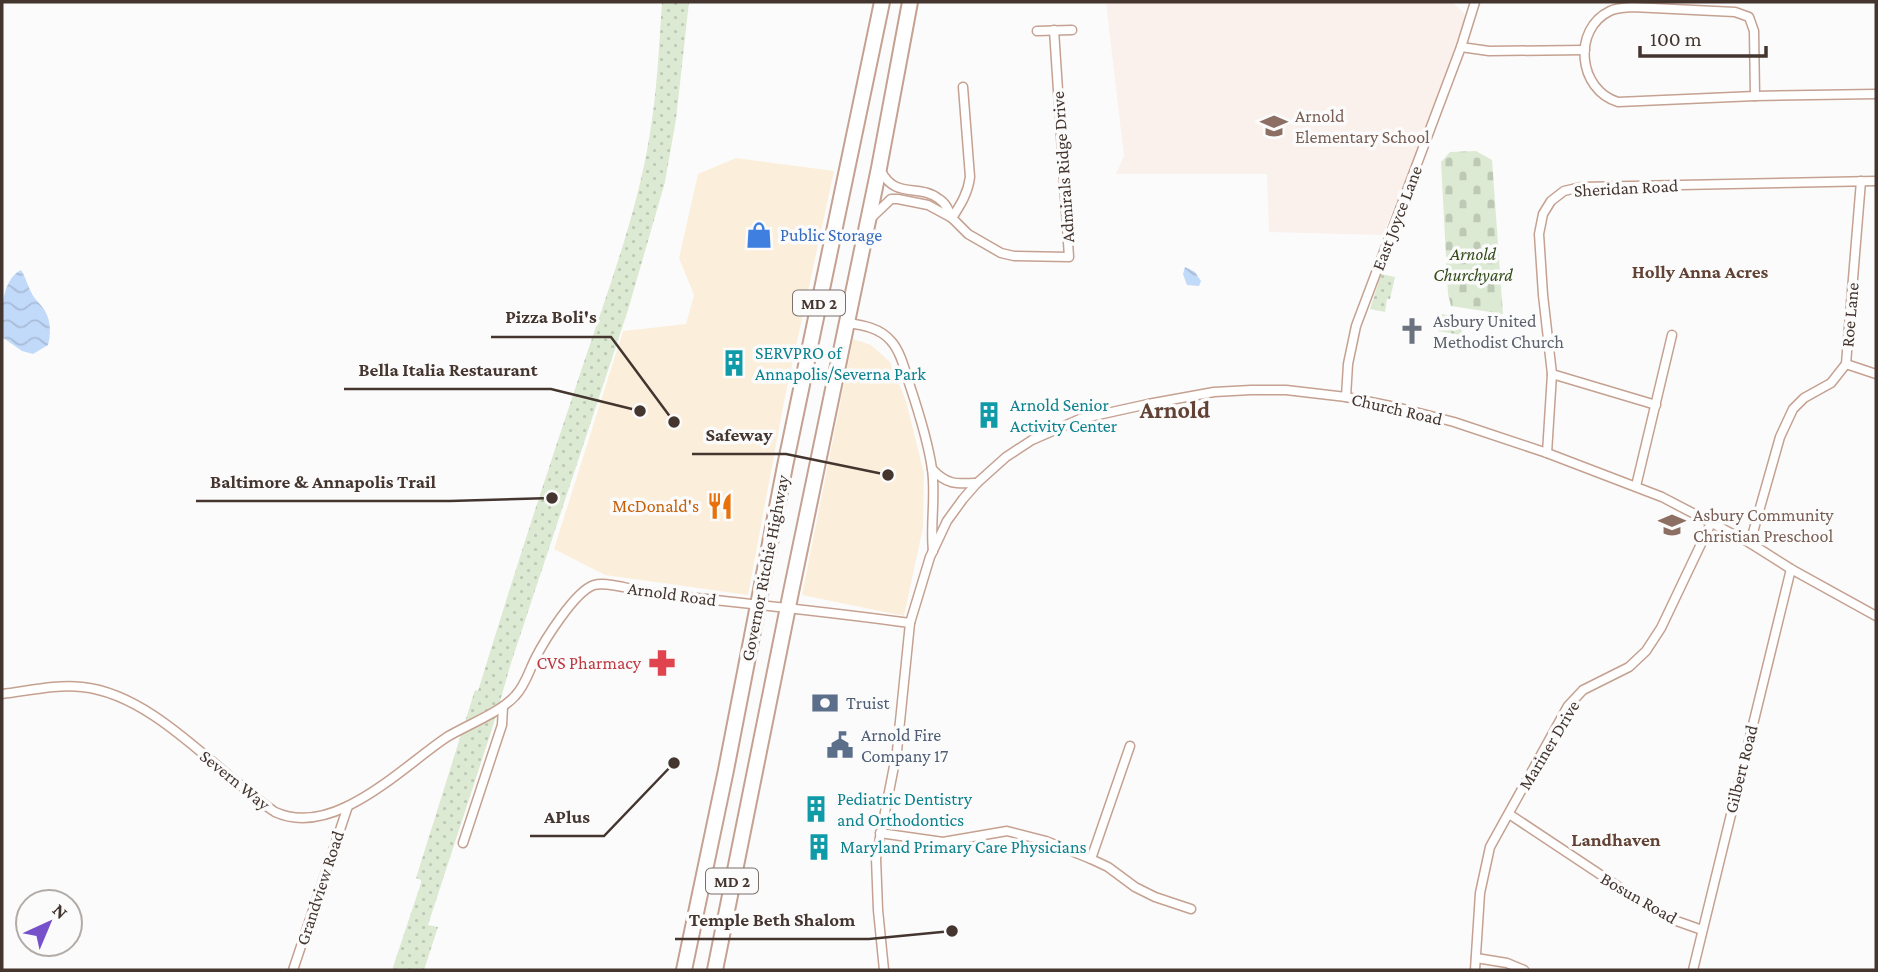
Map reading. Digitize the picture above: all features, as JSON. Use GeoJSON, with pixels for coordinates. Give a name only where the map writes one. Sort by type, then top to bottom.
{"type":"FeatureCollection","features":[{"type":"Feature","properties":{"kind":"highway","name":"Governor Ritchie Highway"},"geometry":{"type":"LineString","coordinates":[[684,970],[882,2]]}},
{"type":"Feature","properties":{"kind":"highway","name":"Governor Ritchie Highway"},"geometry":{"type":"LineString","coordinates":[[715,970],[879,167],[910,2]]}},
{"type":"Feature","properties":{"kind":"street","name":"East Joyce Lane"},"geometry":{"type":"LineString","coordinates":[[1346,397],[1348,364],[1356,326],[1461,47],[1475,2]]}},
{"type":"Feature","properties":{"kind":"street"},"geometry":{"type":"LineString","coordinates":[[1755,96],[1753,25],[1749,17],[1742,13],[1632,7],[1601,16],[1589,32],[1585,50],[1587,73],[1599,92],[1618,102],[1876,94]]}},
{"type":"Feature","properties":{"kind":"street","name":"Admirals Ridge Drive"},"geometry":{"type":"LineString","coordinates":[[868,221],[891,199],[898,199],[928,205],[952,218],[968,234],[1001,253],[1014,256],[1069,257],[1054,30]]}},
{"type":"Feature","properties":{"kind":"street"},"geometry":{"type":"LineString","coordinates":[[1037,31],[1072,30]]}},
{"type":"Feature","properties":{"kind":"street"},"geometry":{"type":"LineString","coordinates":[[1461,47],[1489,51],[1585,50]]}},
{"type":"Feature","properties":{"kind":"street"},"geometry":{"type":"LineString","coordinates":[[952,218],[964,201],[970,177],[963,87]]}},
{"type":"Feature","properties":{"kind":"street","name":"Admirals Ridge Drive"},"geometry":{"type":"LineString","coordinates":[[879,167],[890,185],[936,197],[946,206],[952,218]]}},
{"type":"Feature","properties":{"kind":"street","name":"Roe Lane"},"geometry":{"type":"LineString","coordinates":[[1749,543],[1780,437],[1793,409],[1804,398],[1831,383],[1846,364],[1861,181]]}},
{"type":"Feature","properties":{"kind":"street","name":"Sheridan Road"},"geometry":{"type":"LineString","coordinates":[[1547,453],[1552,374],[1539,234],[1543,214],[1551,201],[1564,191],[1581,187],[1876,181]]}},
{"type":"Feature","properties":{"kind":"street"},"geometry":{"type":"LineString","coordinates":[[847,323],[872,328],[890,339],[896,348],[925,433],[932,469],[933,551],[910,624],[897,751],[876,858],[884,970]]}},
{"type":"Feature","properties":{"kind":"street"},"geometry":{"type":"LineString","coordinates":[[1636,486],[1672,335]]}},
{"type":"Feature","properties":{"kind":"street"},"geometry":{"type":"LineString","coordinates":[[1846,364],[1876,374]]}},
{"type":"Feature","properties":{"kind":"street"},"geometry":{"type":"LineString","coordinates":[[1552,374],[1656,405]]}},
{"type":"Feature","properties":{"kind":"street","name":"Church Road"},"geometry":{"type":"LineString","coordinates":[[933,551],[947,522],[977,483],[1006,457],[1032,440],[1080,419],[1141,405],[1214,392],[1286,390],[1346,397],[1454,422],[1636,486],[1749,543],[1791,569],[1876,614]]}},
{"type":"Feature","properties":{"kind":"street"},"geometry":{"type":"LineString","coordinates":[[932,469],[950,482],[977,483]]}},
{"type":"Feature","properties":{"kind":"street","name":"Mariner Drive"},"geometry":{"type":"LineString","coordinates":[[1475,970],[1480,893],[1490,847],[1568,706],[1583,690],[1629,667],[1646,651],[1661,628],[1711,523]]}},
{"type":"Feature","properties":{"kind":"street","name":"Gilbert Road"},"geometry":{"type":"LineString","coordinates":[[1693,970],[1791,569]]}},
{"type":"Feature","properties":{"kind":"street","name":"Arnold Road"},"geometry":{"type":"LineString","coordinates":[[568,609],[587,589],[600,584],[647,593],[910,624]]}},
{"type":"Feature","properties":{"kind":"street","name":"Severn Way"},"geometry":{"type":"LineString","coordinates":[[2,694],[82,687],[111,694],[139,707],[174,731],[275,812],[300,818],[326,814],[348,806],[389,781],[444,739],[503,707],[518,693],[544,644],[568,609]]}},
{"type":"Feature","properties":{"kind":"street"},"geometry":{"type":"LineString","coordinates":[[463,843],[502,725],[503,707]]}},
{"type":"Feature","properties":{"kind":"street"},"geometry":{"type":"LineString","coordinates":[[1091,859],[1130,746]]}},
{"type":"Feature","properties":{"kind":"street","name":"Grandview Road"},"geometry":{"type":"LineString","coordinates":[[293,970],[348,806]]}},
{"type":"Feature","properties":{"kind":"street","name":"Bosun Road"},"geometry":{"type":"LineString","coordinates":[[1509,814],[1646,905],[1671,919],[1702,929]]}},
{"type":"Feature","properties":{"kind":"street"},"geometry":{"type":"LineString","coordinates":[[880,833],[943,842],[1007,831],[1046,841],[1091,859],[1108,867],[1135,887],[1191,909]]}},
{"type":"Feature","properties":{"kind":"street"},"geometry":{"type":"LineString","coordinates":[[1476,958],[1507,963],[1524,970]]}},
{"type":"Feature","properties":{"kind":"shaded area","name":"Arnold Elementary School"},"geometry":{"type":"Polygon","coordinates":[[[1106,2],[1452,2],[1470,19],[1383,235],[1269,232],[1267,174],[1116,174],[1124,156],[1106,2]]]}},
{"type":"Feature","properties":{"kind":"shaded area"},"geometry":{"type":"Polygon","coordinates":[[[736,158],[834,171],[784,402],[748,595],[605,575],[554,549],[623,331],[686,324],[694,295],[679,258],[698,174],[736,158]]]}},
{"type":"Feature","properties":{"kind":"shaded area"},"geometry":{"type":"Polygon","coordinates":[[[853,339],[871,345],[890,362],[906,401],[924,474],[923,527],[904,616],[802,595],[853,339]]]}},
{"type":"Feature","properties":{"kind":"green space"},"geometry":{"type":"Polygon","coordinates":[[[662,2],[689,2],[676,119],[665,182],[628,310],[428,925],[438,927],[424,970],[392,970],[421,883],[421,880],[416,878],[475,690],[478,691],[629,226],[652,122],[662,2]]]}},
{"type":"Feature","properties":{"kind":"green space","name":"Arnold Churchyard"},"geometry":{"type":"Polygon","coordinates":[[[1476,151],[1492,160],[1503,314],[1451,306],[1448,294],[1441,162],[1450,152],[1476,151]]]}},
{"type":"Feature","properties":{"kind":"green space"},"geometry":{"type":"Polygon","coordinates":[[[1381,274],[1395,277],[1385,312],[1370,309],[1381,274]]]}},
{"type":"Feature","properties":{"kind":"green space"},"geometry":{"type":"Polygon","coordinates":[[[1441,314],[1464,318],[1461,335],[1438,331],[1441,314]]]}},
{"type":"Feature","properties":{"kind":"water"},"geometry":{"type":"Polygon","coordinates":[[[1185,267],[1195,272],[1201,281],[1199,286],[1187,285],[1183,274],[1185,267]]]}},
{"type":"Feature","properties":{"kind":"water"},"geometry":{"type":"Polygon","coordinates":[[[21,270],[49,323],[48,345],[33,354],[22,351],[2,337],[2,309],[6,290],[14,275],[21,270]]]}},
{"type":"Feature","properties":{"kind":"place","name":"Arnold Elementary School"},"geometry":{"type":"Point","coordinates":[1274,126]}},
{"type":"Feature","properties":{"kind":"place","name":"Public Storage"},"geometry":{"type":"Point","coordinates":[759,235]}},
{"type":"Feature","properties":{"kind":"place","name":"Asbury United Methodist Church"},"geometry":{"type":"Point","coordinates":[1412,331]}},
{"type":"Feature","properties":{"kind":"place","name":"SERVPRO of Annapolis/Severna Park"},"geometry":{"type":"Point","coordinates":[734,363]}},
{"type":"Feature","properties":{"kind":"place","name":"Bella Italia Restaurant"},"geometry":{"type":"Point","coordinates":[640,411]}},
{"type":"Feature","properties":{"kind":"place","name":"Arnold Senior Activity Center"},"geometry":{"type":"Point","coordinates":[989,415]}},
{"type":"Feature","properties":{"kind":"place","name":"Pizza Boli's"},"geometry":{"type":"Point","coordinates":[674,422]}},
{"type":"Feature","properties":{"kind":"place","name":"Safeway"},"geometry":{"type":"Point","coordinates":[888,475]}},
{"type":"Feature","properties":{"kind":"place","name":"Baltimore & Annapolis Trail"},"geometry":{"type":"Point","coordinates":[552,498]}},
{"type":"Feature","properties":{"kind":"place","name":"McDonald's"},"geometry":{"type":"Point","coordinates":[720,506]}},
{"type":"Feature","properties":{"kind":"place","name":"Asbury Community Christian Preschool"},"geometry":{"type":"Point","coordinates":[1672,525]}},
{"type":"Feature","properties":{"kind":"place","name":"CVS Pharmacy"},"geometry":{"type":"Point","coordinates":[662,663]}},
{"type":"Feature","properties":{"kind":"place","name":"Truist"},"geometry":{"type":"Point","coordinates":[825,703]}},
{"type":"Feature","properties":{"kind":"place","name":"Arnold Fire Company 17"},"geometry":{"type":"Point","coordinates":[840,745]}},
{"type":"Feature","properties":{"kind":"place","name":"APlus"},"geometry":{"type":"Point","coordinates":[674,763]}},
{"type":"Feature","properties":{"kind":"place","name":"Pediatric Dentistry and Orthodontics"},"geometry":{"type":"Point","coordinates":[816,809]}},
{"type":"Feature","properties":{"kind":"place","name":"Maryland Primary Care Physicians"},"geometry":{"type":"Point","coordinates":[819,847]}},
{"type":"Feature","properties":{"kind":"place","name":"Temple Beth Shalom"},"geometry":{"type":"Point","coordinates":[952,931]}},
{"type":"Feature","properties":{"kind":"district","name":"Holly Anna Acres"},"geometry":{"type":"Point","coordinates":[1700,271]}},
{"type":"Feature","properties":{"kind":"district","name":"Arnold"},"geometry":{"type":"Point","coordinates":[1175,409]}},
{"type":"Feature","properties":{"kind":"district","name":"Landhaven"},"geometry":{"type":"Point","coordinates":[1616,839]}}]}
